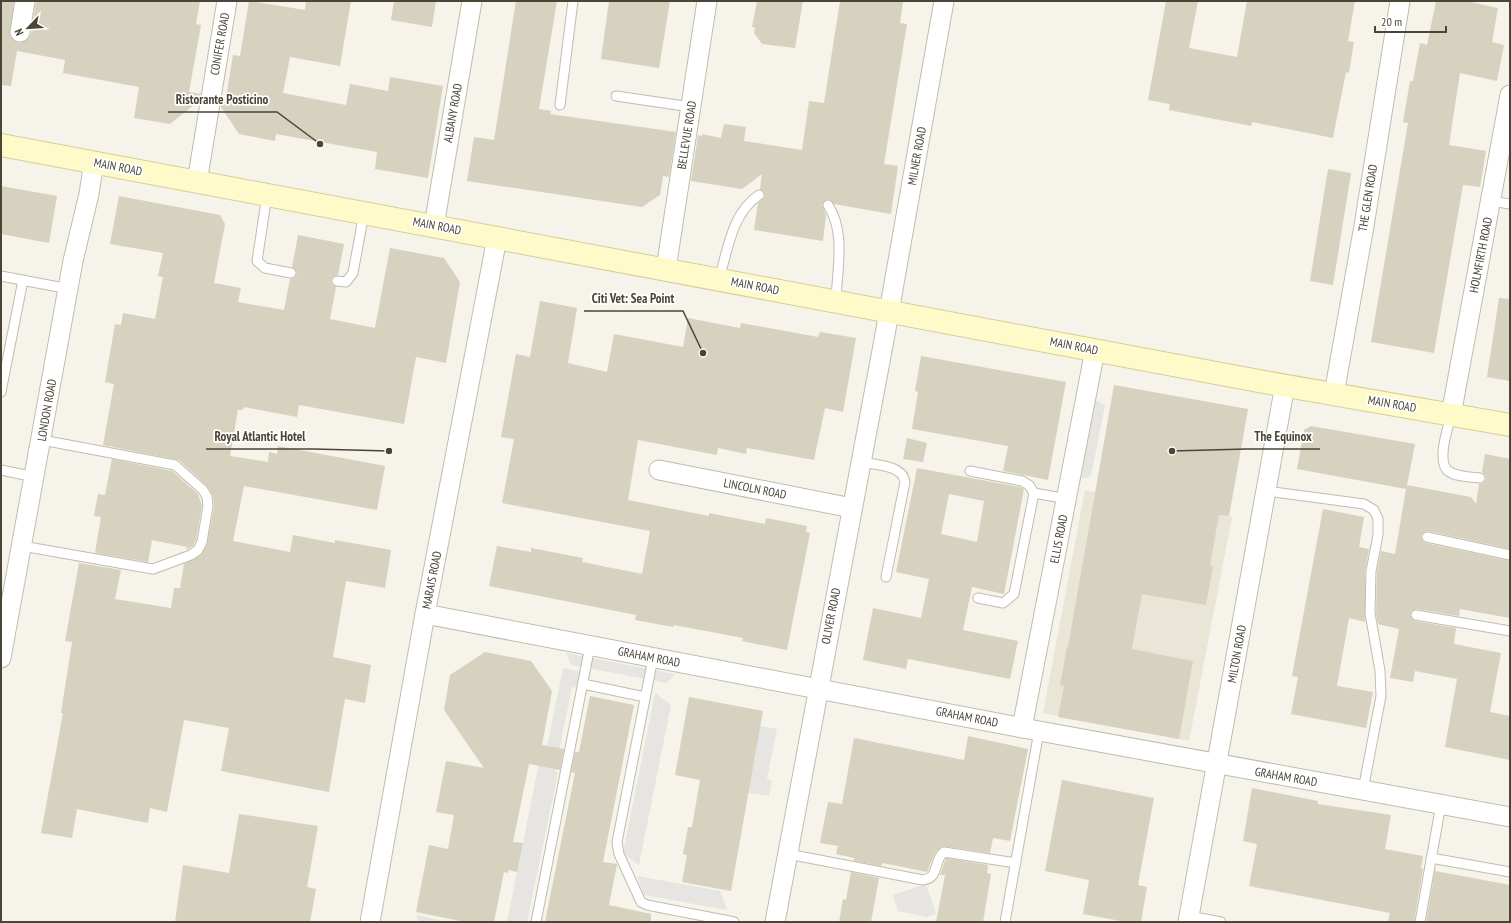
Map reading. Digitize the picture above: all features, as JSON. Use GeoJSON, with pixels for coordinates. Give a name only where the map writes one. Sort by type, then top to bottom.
{"type":"FeatureCollection","features":[{"type":"Feature","properties":{"kind":"main road","name":"MAIN ROAD"},"geometry":{"type":"LineString","coordinates":[[1,145],[1096,350],[1510,425]]}},
{"type":"Feature","properties":{"kind":"street"},"geometry":{"type":"LineString","coordinates":[[20,32],[26,1]]}},
{"type":"Feature","properties":{"kind":"street","name":"CONIFER ROAD"},"geometry":{"type":"LineString","coordinates":[[197,182],[227,1]]}},
{"type":"Feature","properties":{"kind":"street","name":"ALBANY ROAD"},"geometry":{"type":"LineString","coordinates":[[434,226],[472,1]]}},
{"type":"Feature","properties":{"kind":"street","name":"BELLEVUE ROAD"},"geometry":{"type":"LineString","coordinates":[[666,269],[708,1]]}},
{"type":"Feature","properties":{"kind":"street","name":"MILNER ROAD"},"geometry":{"type":"LineString","coordinates":[[889,311],[944,1]]}},
{"type":"Feature","properties":{"kind":"street","name":"THE GLEN ROAD"},"geometry":{"type":"LineString","coordinates":[[1334,394],[1364,226],[1400,1]]}},
{"type":"Feature","properties":{"kind":"street","name":"HOLMFIRTH ROAD"},"geometry":{"type":"LineString","coordinates":[[1451,415],[1510,95]]}},
{"type":"Feature","properties":{"kind":"street","name":"LONDON ROAD"},"geometry":{"type":"LineString","coordinates":[[1,658],[94,162]]}},
{"type":"Feature","properties":{"kind":"street","name":"MARAIS ROAD"},"geometry":{"type":"LineString","coordinates":[[370,922],[425,614],[497,238]]}},
{"type":"Feature","properties":{"kind":"street","name":"OLIVER ROAD"},"geometry":{"type":"LineString","coordinates":[[775,922],[889,311]]}},
{"type":"Feature","properties":{"kind":"street","name":"ELLIS ROAD"},"geometry":{"type":"LineString","coordinates":[[1031,729],[1067,499],[1096,350]]}},
{"type":"Feature","properties":{"kind":"street","name":"MILTON ROAD"},"geometry":{"type":"LineString","coordinates":[[1189,919],[1285,385]]}},
{"type":"Feature","properties":{"kind":"street","name":"LINCOLN ROAD"},"geometry":{"type":"LineString","coordinates":[[659,470],[852,508]]}},
{"type":"Feature","properties":{"kind":"street","name":"GRAHAM ROAD"},"geometry":{"type":"LineString","coordinates":[[425,614],[818,690],[1510,817]]}},
{"type":"Feature","properties":{"kind":"lane"},"geometry":{"type":"LineString","coordinates":[[560,105],[573,1]]}},
{"type":"Feature","properties":{"kind":"lane"},"geometry":{"type":"LineString","coordinates":[[616,96],[691,107]]}},
{"type":"Feature","properties":{"kind":"lane"},"geometry":{"type":"LineString","coordinates":[[267,195],[257,261],[265,268],[291,273]]}},
{"type":"Feature","properties":{"kind":"lane"},"geometry":{"type":"LineString","coordinates":[[719,279],[735,225],[744,208],[760,195]]}},
{"type":"Feature","properties":{"kind":"lane"},"geometry":{"type":"LineString","coordinates":[[1491,201],[1510,204]]}},
{"type":"Feature","properties":{"kind":"lane"},"geometry":{"type":"LineString","coordinates":[[828,205],[835,218],[838,232],[836,301]]}},
{"type":"Feature","properties":{"kind":"lane"},"geometry":{"type":"LineString","coordinates":[[337,281],[346,282],[353,273],[364,213]]}},
{"type":"Feature","properties":{"kind":"lane"},"geometry":{"type":"LineString","coordinates":[[1,276],[69,289]]}},
{"type":"Feature","properties":{"kind":"lane"},"geometry":{"type":"LineString","coordinates":[[1,392],[23,280]]}},
{"type":"Feature","properties":{"kind":"lane"},"geometry":{"type":"LineString","coordinates":[[1451,415],[1442,452],[1444,465],[1448,470],[1457,474],[1480,478]]}},
{"type":"Feature","properties":{"kind":"lane"},"geometry":{"type":"LineString","coordinates":[[22,546],[153,569],[191,555],[198,550],[202,542],[208,506],[207,497],[203,490],[175,465],[42,440]]}},
{"type":"Feature","properties":{"kind":"lane"},"geometry":{"type":"LineString","coordinates":[[861,462],[897,470],[904,477],[905,482],[886,577]]}},
{"type":"Feature","properties":{"kind":"lane"},"geometry":{"type":"LineString","coordinates":[[1,470],[35,477]]}},
{"type":"Feature","properties":{"kind":"lane"},"geometry":{"type":"LineString","coordinates":[[970,471],[1026,482],[1034,493],[1067,499]]}},
{"type":"Feature","properties":{"kind":"lane"},"geometry":{"type":"LineString","coordinates":[[1266,491],[1364,504],[1374,510],[1378,520],[1378,535],[1372,571],[1370,613],[1380,671],[1381,696],[1363,790]]}},
{"type":"Feature","properties":{"kind":"lane"},"geometry":{"type":"LineString","coordinates":[[978,598],[1003,603],[1014,594],[1034,493]]}},
{"type":"Feature","properties":{"kind":"lane"},"geometry":{"type":"LineString","coordinates":[[1427,537],[1510,555]]}},
{"type":"Feature","properties":{"kind":"lane"},"geometry":{"type":"LineString","coordinates":[[1416,615],[1510,631]]}},
{"type":"Feature","properties":{"kind":"lane"},"geometry":{"type":"LineString","coordinates":[[536,922],[590,646]]}},
{"type":"Feature","properties":{"kind":"lane"},"geometry":{"type":"LineString","coordinates":[[653,658],[618,842],[619,854],[641,902],[723,921],[734,922]]}},
{"type":"Feature","properties":{"kind":"lane"},"geometry":{"type":"LineString","coordinates":[[583,684],[645,697]]}},
{"type":"Feature","properties":{"kind":"lane"},"geometry":{"type":"LineString","coordinates":[[1006,922],[1016,863],[1031,729]]}},
{"type":"Feature","properties":{"kind":"lane"},"geometry":{"type":"LineString","coordinates":[[1420,922],[1441,804]]}},
{"type":"Feature","properties":{"kind":"lane"},"geometry":{"type":"LineString","coordinates":[[788,854],[923,880],[933,876],[940,855],[944,852],[1016,863]]}},
{"type":"Feature","properties":{"kind":"lane"},"geometry":{"type":"LineString","coordinates":[[1431,858],[1510,872]]}},
{"type":"Feature","properties":{"kind":"lane"},"geometry":{"type":"LineString","coordinates":[[1189,919],[1221,922]]}},
{"type":"Feature","properties":{"kind":"shaded area"},"geometry":{"type":"Polygon","coordinates":[[[1095,400],[1105,405],[1091,476],[1081,479],[1095,400]]]}},
{"type":"Feature","properties":{"kind":"shaded area"},"geometry":{"type":"Polygon","coordinates":[[[1248,409],[1229,516],[1232,517],[1189,741],[1043,713],[1085,490],[1095,492],[1248,409]]]}},
{"type":"Feature","properties":{"kind":"shaded area"},"geometry":{"type":"Polygon","coordinates":[[[566,653],[675,674],[667,683],[571,665],[566,653]]]}},
{"type":"Feature","properties":{"kind":"shaded area"},"geometry":{"type":"Polygon","coordinates":[[[563,668],[582,672],[579,688],[572,687],[555,771],[558,773],[527,922],[507,922],[538,768],[539,766],[543,766],[563,668]]]}},
{"type":"Feature","properties":{"kind":"shaded area"},"geometry":{"type":"Polygon","coordinates":[[[655,693],[671,705],[639,865],[623,853],[655,693]]]}},
{"type":"Feature","properties":{"kind":"shaded area"},"geometry":{"type":"Polygon","coordinates":[[[760,726],[777,729],[767,779],[772,781],[769,796],[748,793],[760,726]]]}},
{"type":"Feature","properties":{"kind":"shaded area"},"geometry":{"type":"Polygon","coordinates":[[[637,876],[720,891],[727,910],[644,895],[637,876]]]}},
{"type":"Feature","properties":{"kind":"shaded area"},"geometry":{"type":"Polygon","coordinates":[[[926,884],[936,914],[927,917],[898,911],[893,895],[926,884]]]}},
{"type":"Feature","properties":{"kind":"shaded area"},"geometry":{"type":"Polygon","coordinates":[[[416,915],[439,920],[449,922],[419,922],[416,915]]]}},
{"type":"Feature","properties":{"kind":"building"},"geometry":{"type":"Polygon","coordinates":[[[1,1],[14,1],[10,36],[13,40],[19,43],[28,39],[31,34],[36,1],[200,1],[196,24],[201,25],[189,92],[201,94],[199,101],[170,124],[134,118],[139,87],[63,73],[65,60],[17,51],[11,86],[1,85],[1,1]]]}},
{"type":"Feature","properties":{"kind":"building"},"geometry":{"type":"Polygon","coordinates":[[[249,1],[305,10],[306,1],[351,1],[340,66],[290,57],[283,93],[346,105],[350,84],[388,91],[390,77],[443,86],[428,178],[375,169],[377,152],[276,134],[275,141],[239,134],[221,107],[222,97],[226,98],[233,55],[240,56],[249,1]]]}},
{"type":"Feature","properties":{"kind":"building"},"geometry":{"type":"Polygon","coordinates":[[[394,1],[436,1],[432,27],[391,20],[394,1]]]}},
{"type":"Feature","properties":{"kind":"building"},"geometry":{"type":"Polygon","coordinates":[[[516,1],[557,1],[539,109],[551,111],[550,114],[676,132],[669,177],[663,176],[660,195],[642,207],[467,181],[474,137],[494,140],[516,1]]]}},
{"type":"Feature","properties":{"kind":"building"},"geometry":{"type":"Polygon","coordinates":[[[609,1],[670,1],[659,68],[601,59],[609,1]]]}},
{"type":"Feature","properties":{"kind":"building"},"geometry":{"type":"Polygon","coordinates":[[[757,1],[803,1],[795,48],[762,44],[754,33],[755,27],[752,27],[757,1]]]}},
{"type":"Feature","properties":{"kind":"building"},"geometry":{"type":"Polygon","coordinates":[[[840,1],[903,1],[900,23],[907,24],[884,164],[898,166],[891,214],[834,204],[828,199],[822,204],[826,215],[823,241],[754,230],[758,203],[765,197],[764,192],[760,189],[762,174],[742,189],[691,181],[698,135],[702,136],[702,134],[721,138],[724,124],[746,127],[744,141],[802,150],[809,101],[824,103],[840,1]]]}},
{"type":"Feature","properties":{"kind":"building"},"geometry":{"type":"Polygon","coordinates":[[[1166,1],[1198,1],[1189,48],[1237,57],[1247,1],[1355,1],[1348,41],[1354,42],[1349,73],[1346,72],[1333,138],[1252,122],[1251,126],[1169,110],[1170,104],[1148,100],[1166,1]]]}},
{"type":"Feature","properties":{"kind":"building"},"geometry":{"type":"Polygon","coordinates":[[[1436,1],[1466,1],[1498,8],[1492,42],[1504,45],[1497,81],[1460,73],[1449,145],[1486,151],[1480,187],[1463,185],[1434,353],[1371,342],[1408,123],[1403,122],[1410,81],[1413,81],[1420,43],[1427,45],[1436,1]]]}},
{"type":"Feature","properties":{"kind":"building"},"geometry":{"type":"Polygon","coordinates":[[[1328,169],[1351,173],[1333,285],[1310,281],[1328,169]]]}},
{"type":"Feature","properties":{"kind":"building"},"geometry":{"type":"Polygon","coordinates":[[[1,186],[57,196],[49,243],[1,234],[1,186]]]}},
{"type":"Feature","properties":{"kind":"building"},"geometry":{"type":"Polygon","coordinates":[[[119,196],[220,215],[225,224],[214,283],[241,288],[238,302],[284,310],[290,279],[295,277],[297,274],[295,269],[292,267],[298,235],[344,244],[338,275],[334,276],[331,280],[332,284],[336,287],[330,319],[375,328],[390,248],[444,258],[460,282],[446,363],[416,357],[404,424],[299,405],[297,417],[244,407],[243,410],[238,410],[230,456],[268,462],[269,452],[277,454],[278,446],[385,466],[377,510],[244,486],[233,541],[290,552],[293,535],[335,543],[335,540],[391,550],[385,588],[346,581],[333,657],[371,665],[365,703],[345,699],[329,792],[221,771],[229,728],[184,720],[167,812],[150,808],[148,823],[77,809],[72,838],[41,833],[63,713],[61,713],[72,642],[65,641],[79,563],[121,570],[115,599],[171,608],[174,588],[180,588],[184,564],[201,555],[207,545],[214,507],[213,496],[208,487],[179,460],[103,445],[114,384],[105,382],[115,324],[121,325],[123,313],[155,319],[163,277],[158,276],[163,253],[110,244],[119,196]]]}},
{"type":"Feature","properties":{"kind":"building"},"geometry":{"type":"Polygon","coordinates":[[[1499,298],[1510,299],[1510,381],[1487,377],[1499,298]]]}},
{"type":"Feature","properties":{"kind":"building"},"geometry":{"type":"Polygon","coordinates":[[[540,301],[577,308],[568,363],[607,372],[614,334],[683,347],[688,318],[740,328],[741,323],[818,337],[820,332],[856,338],[843,412],[825,408],[814,460],[747,448],[746,454],[718,448],[717,455],[638,440],[628,500],[709,516],[709,513],[765,524],[766,518],[807,526],[806,532],[810,533],[787,650],[742,641],[743,638],[674,625],[673,627],[635,620],[636,615],[489,586],[497,546],[531,552],[531,548],[583,558],[582,562],[642,574],[650,531],[502,503],[514,439],[501,437],[516,354],[530,357],[540,301]]]}},
{"type":"Feature","properties":{"kind":"building"},"geometry":{"type":"Polygon","coordinates":[[[921,356],[1066,382],[1048,480],[1003,471],[1008,446],[912,429],[918,392],[915,391],[921,356]]]}},
{"type":"Feature","properties":{"kind":"building"},"geometry":{"type":"Polygon","coordinates":[[[1114,385],[1248,409],[1229,516],[1219,515],[1210,565],[1213,566],[1206,605],[1142,594],[1132,649],[1193,661],[1179,739],[1058,717],[1064,686],[1060,685],[1114,385]]]}},
{"type":"Feature","properties":{"kind":"building"},"geometry":{"type":"Polygon","coordinates":[[[1311,426],[1415,444],[1407,485],[1471,497],[1476,504],[1479,484],[1483,483],[1486,479],[1482,472],[1485,454],[1510,459],[1510,549],[1428,531],[1423,533],[1421,536],[1423,541],[1426,543],[1510,561],[1510,618],[1460,609],[1459,616],[1417,609],[1412,611],[1410,614],[1412,619],[1415,621],[1456,628],[1454,644],[1501,653],[1490,712],[1510,716],[1510,760],[1445,747],[1457,679],[1415,671],[1413,682],[1390,678],[1399,629],[1378,624],[1376,613],[1377,572],[1381,551],[1395,554],[1406,489],[1297,469],[1304,430],[1311,426]]]}},
{"type":"Feature","properties":{"kind":"building"},"geometry":{"type":"Polygon","coordinates":[[[907,438],[927,443],[923,462],[903,459],[907,438]]]}},
{"type":"Feature","properties":{"kind":"building"},"geometry":{"type":"Polygon","coordinates":[[[112,459],[172,471],[198,494],[202,506],[196,540],[193,546],[186,550],[187,547],[152,540],[148,562],[95,553],[101,517],[94,516],[98,494],[105,495],[112,459]]]}},
{"type":"Feature","properties":{"kind":"building"},"geometry":{"type":"Polygon","coordinates":[[[917,468],[1024,489],[1004,594],[972,587],[963,630],[1018,641],[1010,679],[908,659],[906,669],[863,660],[873,608],[921,618],[929,579],[896,572],[917,468]],[[949,494],[941,534],[977,542],[984,501],[949,494]]]}},
{"type":"Feature","properties":{"kind":"building"},"geometry":{"type":"Polygon","coordinates":[[[1323,509],[1364,517],[1359,547],[1369,549],[1365,571],[1365,622],[1349,618],[1337,686],[1373,692],[1366,728],[1291,714],[1298,677],[1292,676],[1323,509]]]}},
{"type":"Feature","properties":{"kind":"building"},"geometry":{"type":"Polygon","coordinates":[[[485,652],[531,661],[552,691],[542,745],[564,749],[560,770],[529,764],[513,842],[523,843],[517,872],[508,870],[508,873],[504,872],[494,922],[465,922],[416,912],[429,845],[448,849],[454,815],[436,812],[446,761],[484,768],[444,710],[450,675],[485,652]]]}},
{"type":"Feature","properties":{"kind":"building"},"geometry":{"type":"Polygon","coordinates":[[[590,696],[634,705],[603,862],[617,864],[609,905],[651,914],[651,922],[545,922],[575,773],[571,772],[575,752],[579,752],[590,696]]]}},
{"type":"Feature","properties":{"kind":"building"},"geometry":{"type":"Polygon","coordinates":[[[689,697],[763,711],[731,891],[682,882],[687,855],[683,854],[688,827],[692,827],[700,780],[675,775],[689,697]]]}},
{"type":"Feature","properties":{"kind":"building"},"geometry":{"type":"Polygon","coordinates":[[[968,736],[1028,749],[1010,841],[993,838],[990,853],[942,846],[935,853],[927,872],[883,863],[881,866],[854,861],[854,858],[836,854],[838,846],[820,843],[828,802],[842,804],[854,738],[964,760],[968,736]]]}},
{"type":"Feature","properties":{"kind":"building"},"geometry":{"type":"Polygon","coordinates":[[[1062,780],[1154,798],[1138,885],[1147,887],[1141,922],[1126,922],[1083,914],[1089,880],[1045,871],[1062,780]]]}},
{"type":"Feature","properties":{"kind":"building"},"geometry":{"type":"Polygon","coordinates":[[[1252,788],[1318,801],[1318,804],[1391,815],[1385,849],[1423,856],[1421,868],[1423,869],[1414,922],[1388,922],[1390,913],[1249,886],[1257,844],[1243,841],[1252,788]]]}},
{"type":"Feature","properties":{"kind":"building"},"geometry":{"type":"Polygon","coordinates":[[[239,814],[318,826],[307,887],[316,889],[310,922],[175,922],[183,865],[229,873],[239,814]]]}},
{"type":"Feature","properties":{"kind":"building"},"geometry":{"type":"Polygon","coordinates":[[[946,858],[988,865],[987,873],[991,874],[983,922],[936,922],[945,875],[940,875],[946,858]]]}},
{"type":"Feature","properties":{"kind":"building"},"geometry":{"type":"Polygon","coordinates":[[[1435,871],[1510,885],[1510,922],[1426,922],[1435,871]]]}},
{"type":"Feature","properties":{"kind":"building"},"geometry":{"type":"Polygon","coordinates":[[[851,872],[879,878],[871,922],[839,922],[843,899],[846,900],[851,872]]]}},
{"type":"Feature","properties":{"kind":"place","name":"Ristorante Posticino"},"geometry":{"type":"Point","coordinates":[320,144]}},
{"type":"Feature","properties":{"kind":"place","name":"Citi Vet: Sea Point"},"geometry":{"type":"Point","coordinates":[703,353]}},
{"type":"Feature","properties":{"kind":"place","name":"Royal Atlantic Hotel"},"geometry":{"type":"Point","coordinates":[389,451]}},
{"type":"Feature","properties":{"kind":"place","name":"The Equinox"},"geometry":{"type":"Point","coordinates":[1172,451]}}]}
